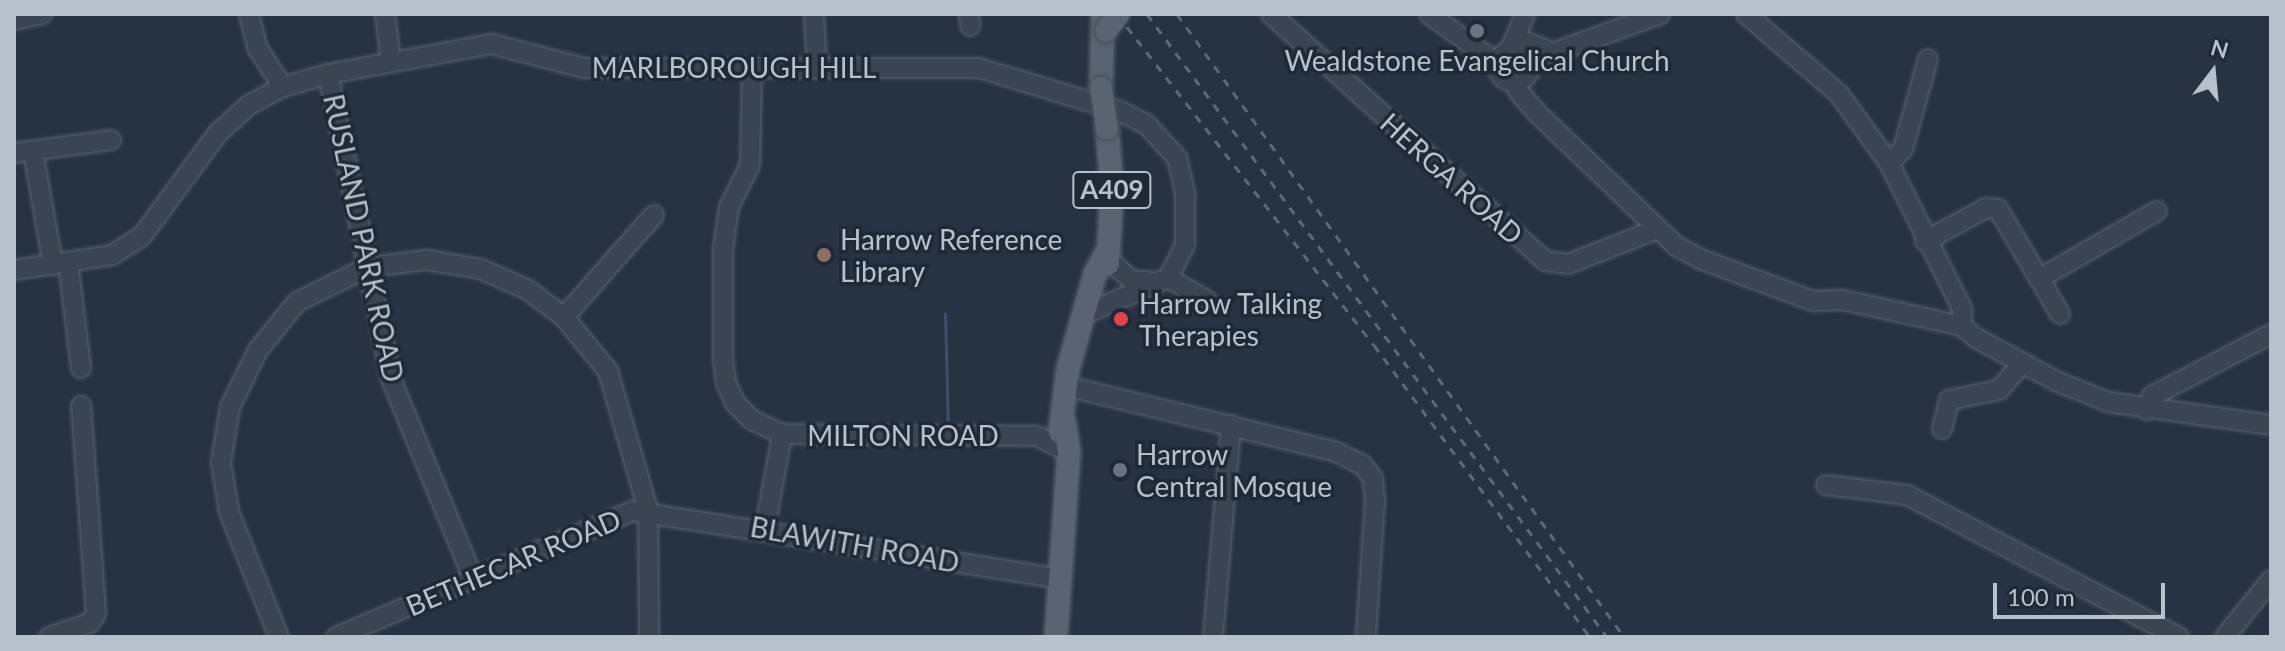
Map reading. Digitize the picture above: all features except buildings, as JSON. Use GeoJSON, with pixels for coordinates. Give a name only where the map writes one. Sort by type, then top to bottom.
{"type":"FeatureCollection","features":[{"type":"Feature","properties":{"kind":"main road","name":"A409"},"geometry":{"type":"LineString","coordinates":[[1056,637],[1062,579],[1066,386],[1101,258],[1108,255],[1112,187],[1101,88],[1101,57],[1109,20]]}},
{"type":"Feature","properties":{"kind":"street"},"geometry":{"type":"LineString","coordinates":[[14,20],[42,14]]}},
{"type":"Feature","properties":{"kind":"street"},"geometry":{"type":"LineString","coordinates":[[249,14],[258,49],[283,87]]}},
{"type":"Feature","properties":{"kind":"street"},"geometry":{"type":"LineString","coordinates":[[385,14],[391,62]]}},
{"type":"Feature","properties":{"kind":"street"},"geometry":{"type":"LineString","coordinates":[[814,14],[817,69]]}},
{"type":"Feature","properties":{"kind":"street","name":"HERGA ROAD"},"geometry":{"type":"LineString","coordinates":[[1271,14],[1545,261],[1568,264],[1657,229]]}},
{"type":"Feature","properties":{"kind":"street"},"geometry":{"type":"LineString","coordinates":[[1429,14],[1517,60],[1614,35],[1660,14]]}},
{"type":"Feature","properties":{"kind":"street"},"geometry":{"type":"LineString","coordinates":[[1525,14],[1517,60],[1518,91],[1657,229],[1700,259],[1813,301],[1843,300],[1962,326],[2022,364],[2085,394],[2147,410],[2271,425]]}},
{"type":"Feature","properties":{"kind":"street"},"geometry":{"type":"LineString","coordinates":[[1746,14],[1839,94],[1889,163],[1925,241],[1962,308],[1962,326]]}},
{"type":"Feature","properties":{"kind":"street","name":"MARLBOROUGH HILL"},"geometry":{"type":"LineString","coordinates":[[14,270],[112,255],[142,236],[218,133],[249,105],[283,87],[328,74],[492,44],[584,68],[752,71],[979,68],[1076,94],[1147,125],[1177,158],[1184,184],[1185,245],[1161,280]]}},
{"type":"Feature","properties":{"kind":"street"},"geometry":{"type":"LineString","coordinates":[[1517,60],[1553,53]]}},
{"type":"Feature","properties":{"kind":"street"},"geometry":{"type":"LineString","coordinates":[[1889,163],[1903,149],[1928,59]]}},
{"type":"Feature","properties":{"kind":"street","name":"MILTON ROAD"},"geometry":{"type":"LineString","coordinates":[[752,71],[750,165],[724,226],[723,359],[726,383],[736,404],[752,420],[782,434],[1063,438]]}},
{"type":"Feature","properties":{"kind":"street","name":"RUSLAND PARK ROAD"},"geometry":{"type":"LineString","coordinates":[[328,74],[391,379],[474,580]]}},
{"type":"Feature","properties":{"kind":"street"},"geometry":{"type":"LineString","coordinates":[[81,368],[60,263],[23,152],[111,140]]}},
{"type":"Feature","properties":{"kind":"street"},"geometry":{"type":"LineString","coordinates":[[1925,241],[1986,208],[1998,209],[2060,314]]}},
{"type":"Feature","properties":{"kind":"street"},"geometry":{"type":"LineString","coordinates":[[2039,279],[2157,211]]}},
{"type":"Feature","properties":{"kind":"street"},"geometry":{"type":"LineString","coordinates":[[564,317],[654,215]]}},
{"type":"Feature","properties":{"kind":"street"},"geometry":{"type":"LineString","coordinates":[[1108,255],[1131,280],[1161,280],[1208,301]]}},
{"type":"Feature","properties":{"kind":"street"},"geometry":{"type":"LineString","coordinates":[[279,637],[229,512],[221,462],[230,407],[258,350],[297,302],[368,267],[427,260],[481,269],[528,290],[564,317],[608,371],[648,510],[649,637]]}},
{"type":"Feature","properties":{"kind":"street"},"geometry":{"type":"LineString","coordinates":[[1086,319],[1161,280]]}},
{"type":"Feature","properties":{"kind":"street"},"geometry":{"type":"LineString","coordinates":[[2147,410],[2152,396],[2271,334]]}},
{"type":"Feature","properties":{"kind":"street"},"geometry":{"type":"LineString","coordinates":[[1942,429],[1949,400],[1999,390],[2022,364]]}},
{"type":"Feature","properties":{"kind":"street"},"geometry":{"type":"LineString","coordinates":[[1066,386],[1354,458],[1373,479],[1366,637]]}},
{"type":"Feature","properties":{"kind":"street"},"geometry":{"type":"LineString","coordinates":[[49,637],[90,623],[96,613],[81,406]]}},
{"type":"Feature","properties":{"kind":"street"},"geometry":{"type":"LineString","coordinates":[[1213,637],[1231,425]]}},
{"type":"Feature","properties":{"kind":"street"},"geometry":{"type":"LineString","coordinates":[[765,528],[782,434]]}},
{"type":"Feature","properties":{"kind":"street"},"geometry":{"type":"LineString","coordinates":[[1826,485],[1907,495],[2179,637]]}},
{"type":"Feature","properties":{"kind":"street","name":"BETHECAR ROAD"},"geometry":{"type":"LineString","coordinates":[[336,637],[633,511],[648,510]]}},
{"type":"Feature","properties":{"kind":"street","name":"BLAWITH ROAD"},"geometry":{"type":"LineString","coordinates":[[648,510],[1062,579]]}},
{"type":"Feature","properties":{"kind":"street"},"geometry":{"type":"LineString","coordinates":[[2225,637],[2271,580]]}},
{"type":"Feature","properties":{"kind":"waterway"},"geometry":{"type":"LineString","coordinates":[[945,314],[948,425]]}},
{"type":"Feature","properties":{"kind":"railway"},"geometry":{"type":"LineString","coordinates":[[1117,14],[1374,345],[1590,637]]}},
{"type":"Feature","properties":{"kind":"railway"},"geometry":{"type":"LineString","coordinates":[[1147,14],[1607,637]]}},
{"type":"Feature","properties":{"kind":"railway"},"geometry":{"type":"LineString","coordinates":[[1177,14],[1624,637]]}},
{"type":"Feature","properties":{"kind":"place","name":"Wealdstone Evangelical Church"},"geometry":{"type":"Point","coordinates":[1477,31]}},
{"type":"Feature","properties":{"kind":"place","name":"Harrow Reference Library"},"geometry":{"type":"Point","coordinates":[824,255]}},
{"type":"Feature","properties":{"kind":"place","name":"Harrow Talking Therapies"},"geometry":{"type":"Point","coordinates":[1121,319]}},
{"type":"Feature","properties":{"kind":"place","name":"Harrow Central Mosque"},"geometry":{"type":"Point","coordinates":[1120,470]}}]}
